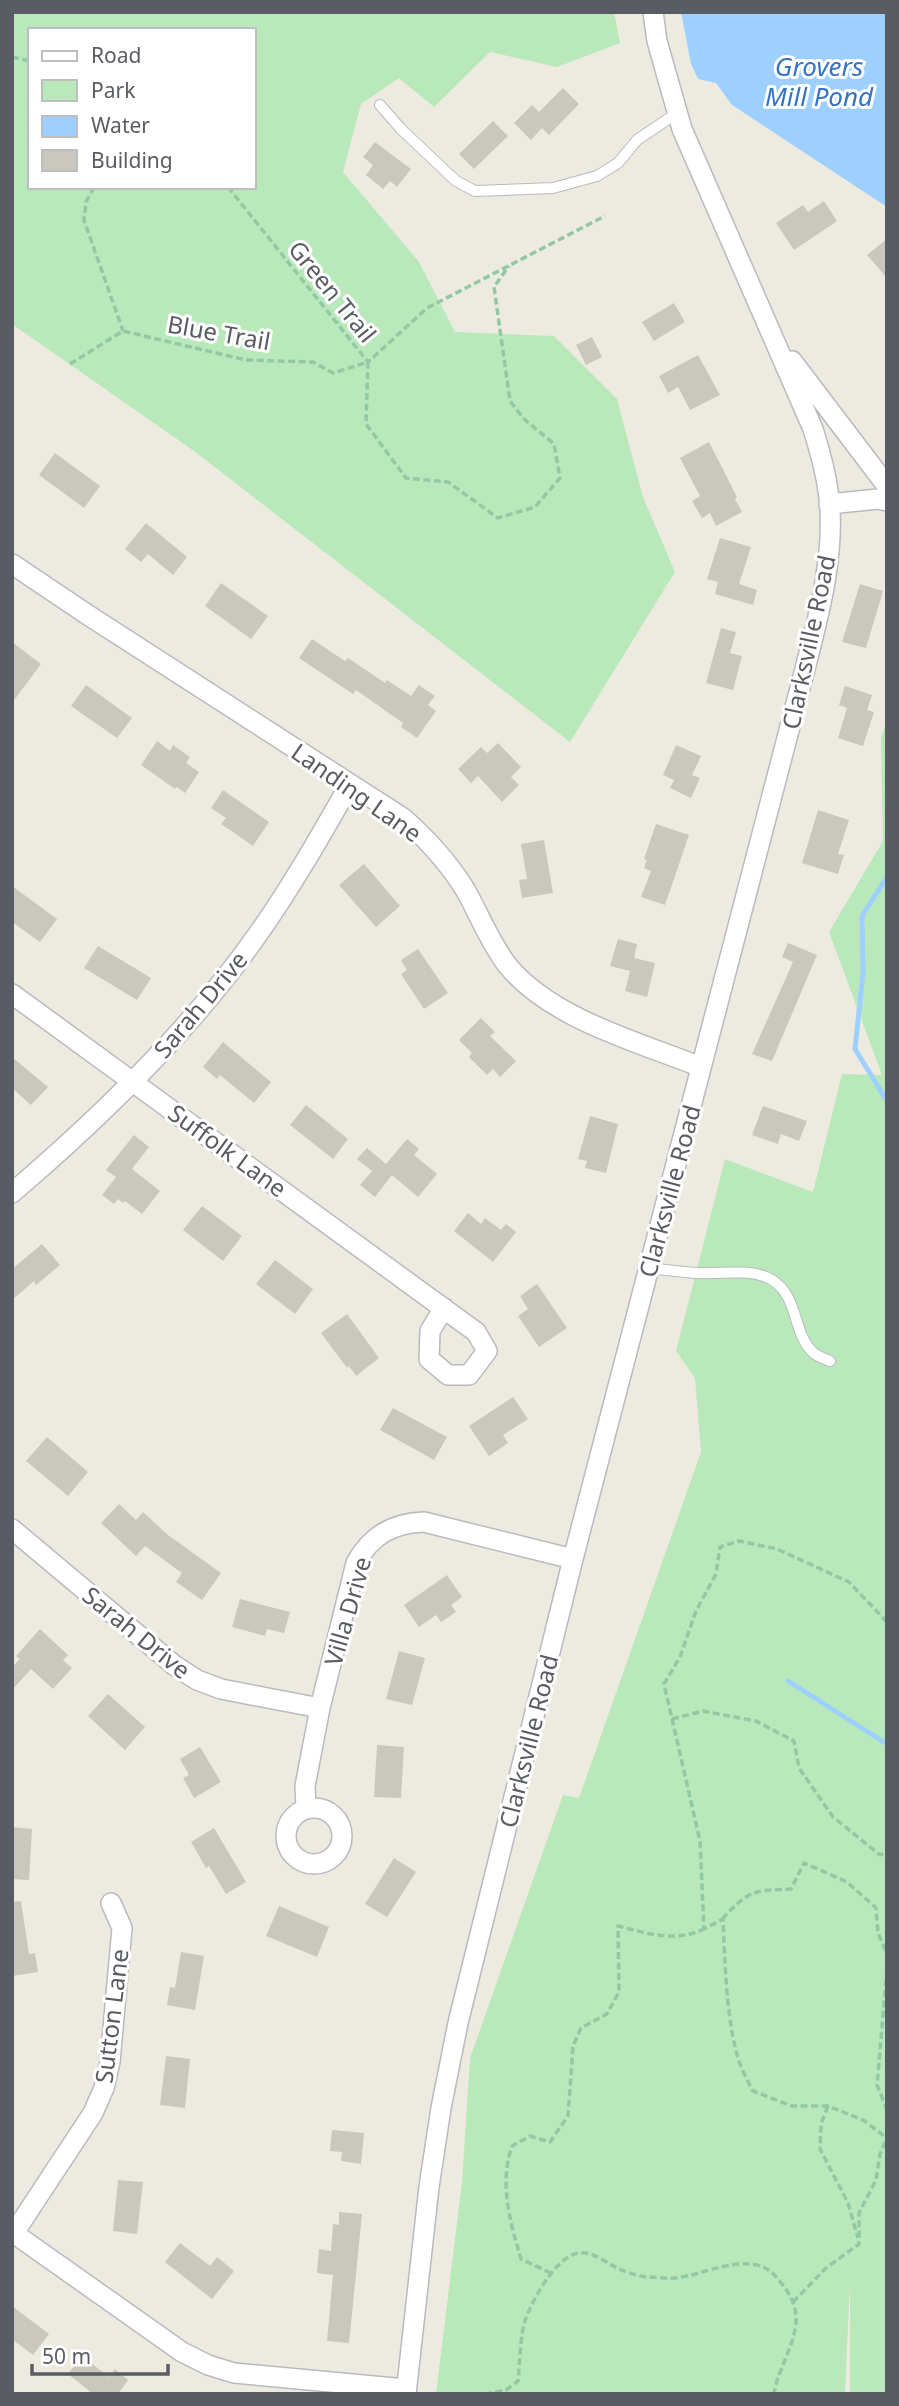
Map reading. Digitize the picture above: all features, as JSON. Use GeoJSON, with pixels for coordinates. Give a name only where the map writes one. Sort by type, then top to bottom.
{"type":"FeatureCollection","features":[{"type":"Feature","properties":{"kind":"street","name":"Clarksville Road"},"geometry":{"type":"LineString","coordinates":[[406,2391],[441,2108],[458,2023],[573,1559],[815,628],[827,565],[829,503],[824,466],[813,429],[682,129],[657,41],[653,12]]}},
{"type":"Feature","properties":{"kind":"street"},"geometry":{"type":"LineString","coordinates":[[770,332],[887,486]]}},
{"type":"Feature","properties":{"kind":"street"},"geometry":{"type":"LineString","coordinates":[[829,503],[878,499],[887,501]]}},
{"type":"Feature","properties":{"kind":"street","name":"Landing Lane"},"geometry":{"type":"LineString","coordinates":[[12,564],[403,818],[427,840],[448,865],[466,892],[492,942],[509,966],[530,987],[553,1004],[576,1017],[701,1067]]}},
{"type":"Feature","properties":{"kind":"street","name":"Sarah Drive"},"geometry":{"type":"LineString","coordinates":[[12,1193],[133,1081],[214,992],[296,877],[350,784]]}},
{"type":"Feature","properties":{"kind":"street","name":"Suffolk Lane"},"geometry":{"type":"LineString","coordinates":[[12,994],[133,1081],[444,1308],[476,1332],[486,1351],[469,1375],[448,1376],[429,1359],[430,1331],[444,1308]]}},
{"type":"Feature","properties":{"kind":"street","name":"Villa Drive"},"geometry":{"type":"LineString","coordinates":[[306,1808],[304,1786],[356,1563],[363,1550],[376,1536],[407,1523],[424,1522],[573,1559]]}},
{"type":"Feature","properties":{"kind":"street","name":"Sarah Drive"},"geometry":{"type":"LineString","coordinates":[[12,1529],[174,1665],[197,1680],[221,1689],[320,1709]]}},
{"type":"Feature","properties":{"kind":"street","name":"Sutton Lane"},"geometry":{"type":"LineString","coordinates":[[13,2232],[93,2113],[104,2088],[110,2062],[122,1928],[110,1903]]}},
{"type":"Feature","properties":{"kind":"street"},"geometry":{"type":"LineString","coordinates":[[13,2232],[183,2352],[208,2365],[234,2373],[406,2391]]}},
{"type":"Feature","properties":{"kind":"lane"},"geometry":{"type":"LineString","coordinates":[[380,105],[401,129],[456,181],[475,191],[553,188],[597,176],[618,163],[638,140],[677,113]]}},
{"type":"Feature","properties":{"kind":"lane"},"geometry":{"type":"LineString","coordinates":[[649,1268],[699,1274],[745,1273],[764,1276],[774,1281],[786,1294],[803,1339],[815,1354],[830,1361]]}},
{"type":"Feature","properties":{"kind":"path"},"geometry":{"type":"LineString","coordinates":[[70,364],[123,331],[83,219],[86,202],[93,189]]}},
{"type":"Feature","properties":{"kind":"path","name":"Green Trail"},"geometry":{"type":"LineString","coordinates":[[230,189],[368,362],[427,308],[605,216]]}},
{"type":"Feature","properties":{"kind":"path"},"geometry":{"type":"LineString","coordinates":[[368,362],[366,424],[406,478],[448,482],[498,518],[535,506],[560,478],[554,444],[524,419],[510,401],[494,287],[509,266]]}},
{"type":"Feature","properties":{"kind":"path","name":"Blue Trail"},"geometry":{"type":"LineString","coordinates":[[123,331],[246,360],[313,362],[333,373],[368,362]]}},
{"type":"Feature","properties":{"kind":"path"},"geometry":{"type":"LineString","coordinates":[[704,1929],[700,1840],[664,1684],[680,1657],[696,1611],[716,1574],[720,1547],[739,1541],[777,1549],[849,1582],[887,1622]]}},
{"type":"Feature","properties":{"kind":"path"},"geometry":{"type":"LineString","coordinates":[[672,1720],[703,1711],[756,1721],[794,1741],[799,1769],[833,1816],[880,1855],[887,1852]]}},
{"type":"Feature","properties":{"kind":"path"},"geometry":{"type":"LineString","coordinates":[[551,2273],[521,2259],[507,2210],[506,2163],[512,2146],[530,2136],[550,2142],[568,2116],[573,2046],[581,2028],[607,2014],[619,1992],[618,1926],[665,1938],[692,1935],[723,1919],[736,1903],[757,1891],[791,1889],[804,1863],[847,1882],[876,1908],[878,1933],[887,1954]]}},
{"type":"Feature","properties":{"kind":"path"},"geometry":{"type":"LineString","coordinates":[[704,1929],[723,1919],[731,2018],[739,2061],[753,2091],[792,2106],[828,2106],[863,2120],[887,2138],[880,2154],[876,2180],[859,2213],[859,2244]]}},
{"type":"Feature","properties":{"kind":"path"},"geometry":{"type":"LineString","coordinates":[[887,1969],[877,2085],[887,2110]]}},
{"type":"Feature","properties":{"kind":"path"},"geometry":{"type":"LineString","coordinates":[[828,2106],[821,2124],[820,2149],[848,2203],[859,2244]]}},
{"type":"Feature","properties":{"kind":"path"},"geometry":{"type":"LineString","coordinates":[[793,2302],[826,2268],[859,2244]]}},
{"type":"Feature","properties":{"kind":"path"},"geometry":{"type":"LineString","coordinates":[[485,2394],[506,2390],[518,2381],[525,2319],[551,2273],[578,2253],[600,2257],[618,2269],[643,2277],[674,2278],[739,2264],[763,2267],[776,2278],[793,2302],[797,2319],[794,2337],[776,2377],[774,2394]]}},
{"type":"Feature","properties":{"kind":"green space"},"geometry":{"type":"Polygon","coordinates":[[[12,12],[614,12],[620,43],[557,67],[490,52],[434,107],[399,78],[361,104],[343,172],[419,262],[455,332],[554,336],[617,399],[643,497],[675,572],[570,742],[194,451],[12,324],[12,12]]]}},
{"type":"Feature","properties":{"kind":"green space"},"geometry":{"type":"Polygon","coordinates":[[[887,722],[887,2394],[850,2394],[850,2284],[845,2394],[436,2394],[462,2182],[470,2058],[563,1795],[579,1798],[701,1452],[695,1378],[676,1351],[725,1159],[813,1192],[842,1074],[882,1075],[829,932],[883,841],[881,737],[887,722]]]}},
{"type":"Feature","properties":{"kind":"water","name":"Grovers Mill Pond"},"geometry":{"type":"Polygon","coordinates":[[[681,12],[887,12],[887,207],[732,105],[716,83],[698,79],[691,64],[681,12]]]}},
{"type":"Feature","properties":{"kind":"building"},"geometry":{"type":"Polygon","coordinates":[[[563,88],[579,104],[549,135],[542,128],[531,140],[514,123],[532,105],[539,112],[563,88]]]}},
{"type":"Feature","properties":{"kind":"building"},"geometry":{"type":"Polygon","coordinates":[[[493,121],[508,136],[474,169],[459,154],[493,121]]]}},
{"type":"Feature","properties":{"kind":"building"},"geometry":{"type":"Polygon","coordinates":[[[375,142],[411,169],[397,187],[390,181],[383,189],[366,175],[373,165],[363,157],[375,142]]]}},
{"type":"Feature","properties":{"kind":"building"},"geometry":{"type":"Polygon","coordinates":[[[824,201],[837,221],[794,250],[776,223],[803,205],[808,212],[824,201]]]}},
{"type":"Feature","properties":{"kind":"building"},"geometry":{"type":"Polygon","coordinates":[[[887,239],[887,278],[867,255],[887,239]]]}},
{"type":"Feature","properties":{"kind":"building"},"geometry":{"type":"Polygon","coordinates":[[[674,303],[685,322],[654,341],[642,322],[674,303]]]}},
{"type":"Feature","properties":{"kind":"building"},"geometry":{"type":"Polygon","coordinates":[[[592,337],[602,357],[586,365],[576,345],[592,337]]]}},
{"type":"Feature","properties":{"kind":"building"},"geometry":{"type":"Polygon","coordinates":[[[698,355],[720,395],[690,410],[678,387],[668,393],[659,376],[698,355]]]}},
{"type":"Feature","properties":{"kind":"building"},"geometry":{"type":"Polygon","coordinates":[[[709,442],[742,512],[716,526],[710,513],[702,518],[692,501],[700,496],[680,458],[709,442]]]}},
{"type":"Feature","properties":{"kind":"building"},"geometry":{"type":"Polygon","coordinates":[[[55,453],[100,486],[84,508],[39,475],[55,453]]]}},
{"type":"Feature","properties":{"kind":"building"},"geometry":{"type":"Polygon","coordinates":[[[146,523],[187,557],[173,575],[148,554],[141,562],[125,549],[146,523]]]}},
{"type":"Feature","properties":{"kind":"building"},"geometry":{"type":"Polygon","coordinates":[[[720,538],[751,547],[739,584],[757,590],[753,605],[715,594],[718,582],[707,579],[720,538]]]}},
{"type":"Feature","properties":{"kind":"building"},"geometry":{"type":"Polygon","coordinates":[[[221,583],[268,616],[251,639],[205,606],[221,583]]]}},
{"type":"Feature","properties":{"kind":"building"},"geometry":{"type":"Polygon","coordinates":[[[860,584],[883,591],[866,648],[842,642],[860,584]]]}},
{"type":"Feature","properties":{"kind":"building"},"geometry":{"type":"Polygon","coordinates":[[[721,628],[736,632],[730,653],[742,656],[733,690],[706,683],[721,628]]]}},
{"type":"Feature","properties":{"kind":"building"},"geometry":{"type":"Polygon","coordinates":[[[312,639],[345,661],[348,658],[385,683],[387,680],[411,696],[419,685],[435,696],[428,705],[436,711],[417,738],[401,727],[403,723],[356,690],[353,694],[299,658],[312,639]]]}},
{"type":"Feature","properties":{"kind":"building"},"geometry":{"type":"Polygon","coordinates":[[[12,642],[41,664],[12,703],[12,642]]]}},
{"type":"Feature","properties":{"kind":"building"},"geometry":{"type":"Polygon","coordinates":[[[86,685],[132,718],[117,738],[71,706],[86,685]]]}},
{"type":"Feature","properties":{"kind":"building"},"geometry":{"type":"Polygon","coordinates":[[[845,686],[872,695],[867,710],[874,712],[863,746],[838,738],[847,708],[839,705],[845,686]]]}},
{"type":"Feature","properties":{"kind":"building"},"geometry":{"type":"Polygon","coordinates":[[[157,741],[170,751],[173,745],[190,757],[186,763],[199,772],[185,793],[141,765],[157,741]]]}},
{"type":"Feature","properties":{"kind":"building"},"geometry":{"type":"Polygon","coordinates":[[[498,743],[521,767],[511,777],[519,785],[502,802],[478,776],[471,783],[458,769],[481,747],[487,753],[498,743]]]}},
{"type":"Feature","properties":{"kind":"building"},"geometry":{"type":"Polygon","coordinates":[[[676,745],[701,756],[692,775],[700,778],[691,798],[670,788],[674,780],[663,775],[676,745]]]}},
{"type":"Feature","properties":{"kind":"building"},"geometry":{"type":"Polygon","coordinates":[[[223,790],[269,822],[253,846],[221,824],[226,818],[211,808],[223,790]]]}},
{"type":"Feature","properties":{"kind":"building"},"geometry":{"type":"Polygon","coordinates":[[[818,810],[849,820],[838,854],[844,855],[838,874],[802,863],[818,810]]]}},
{"type":"Feature","properties":{"kind":"building"},"geometry":{"type":"Polygon","coordinates":[[[656,824],[689,835],[665,905],[641,897],[651,871],[644,868],[647,860],[644,859],[656,824]]]}},
{"type":"Feature","properties":{"kind":"building"},"geometry":{"type":"Polygon","coordinates":[[[544,840],[553,893],[522,898],[519,880],[527,879],[521,844],[544,840]]]}},
{"type":"Feature","properties":{"kind":"building"},"geometry":{"type":"Polygon","coordinates":[[[364,864],[400,906],[376,927],[339,885],[364,864]]]}},
{"type":"Feature","properties":{"kind":"building"},"geometry":{"type":"Polygon","coordinates":[[[12,886],[57,919],[40,942],[12,922],[12,886]]]}},
{"type":"Feature","properties":{"kind":"building"},"geometry":{"type":"Polygon","coordinates":[[[618,939],[637,944],[634,958],[655,963],[647,997],[625,991],[630,971],[610,966],[618,939]]]}},
{"type":"Feature","properties":{"kind":"building"},"geometry":{"type":"Polygon","coordinates":[[[788,943],[817,955],[772,1061],[752,1054],[793,962],[782,957],[788,943]]]}},
{"type":"Feature","properties":{"kind":"building"},"geometry":{"type":"Polygon","coordinates":[[[98,946],[151,978],[137,1000],[84,968],[98,946]]]}},
{"type":"Feature","properties":{"kind":"building"},"geometry":{"type":"Polygon","coordinates":[[[418,949],[448,993],[424,1009],[401,974],[407,970],[401,960],[418,949]]]}},
{"type":"Feature","properties":{"kind":"building"},"geometry":{"type":"Polygon","coordinates":[[[481,1018],[495,1032],[490,1036],[516,1061],[500,1077],[493,1069],[487,1075],[469,1057],[472,1053],[459,1040],[481,1018]]]}},
{"type":"Feature","properties":{"kind":"building"},"geometry":{"type":"Polygon","coordinates":[[[223,1042],[271,1082],[254,1103],[220,1075],[217,1079],[203,1067],[223,1042]]]}},
{"type":"Feature","properties":{"kind":"building"},"geometry":{"type":"Polygon","coordinates":[[[12,1057],[48,1087],[31,1105],[12,1088],[12,1057]]]}},
{"type":"Feature","properties":{"kind":"building"},"geometry":{"type":"Polygon","coordinates":[[[306,1105],[348,1139],[333,1159],[290,1125],[306,1105]]]}},
{"type":"Feature","properties":{"kind":"building"},"geometry":{"type":"Polygon","coordinates":[[[763,1106],[807,1121],[799,1141],[781,1134],[778,1144],[752,1135],[763,1106]]]}},
{"type":"Feature","properties":{"kind":"building"},"geometry":{"type":"Polygon","coordinates":[[[590,1116],[618,1124],[606,1173],[585,1168],[587,1161],[578,1159],[590,1116]]]}},
{"type":"Feature","properties":{"kind":"building"},"geometry":{"type":"Polygon","coordinates":[[[134,1135],[149,1147],[132,1169],[160,1191],[142,1214],[125,1201],[123,1203],[118,1199],[114,1204],[102,1195],[116,1177],[106,1170],[134,1135]]]}},
{"type":"Feature","properties":{"kind":"building"},"geometry":{"type":"Polygon","coordinates":[[[407,1139],[419,1149],[414,1155],[437,1174],[418,1197],[392,1175],[375,1197],[360,1185],[372,1171],[357,1159],[367,1148],[386,1164],[407,1139]]]}},
{"type":"Feature","properties":{"kind":"building"},"geometry":{"type":"Polygon","coordinates":[[[202,1206],[242,1236],[223,1261],[183,1230],[202,1206]]]}},
{"type":"Feature","properties":{"kind":"building"},"geometry":{"type":"Polygon","coordinates":[[[468,1213],[481,1224],[485,1218],[501,1230],[506,1224],[516,1232],[493,1262],[454,1231],[468,1213]]]}},
{"type":"Feature","properties":{"kind":"building"},"geometry":{"type":"Polygon","coordinates":[[[42,1244],[60,1265],[36,1285],[34,1281],[12,1300],[12,1269],[42,1244]]]}},
{"type":"Feature","properties":{"kind":"building"},"geometry":{"type":"Polygon","coordinates":[[[275,1260],[313,1289],[295,1314],[256,1284],[275,1260]]]}},
{"type":"Feature","properties":{"kind":"building"},"geometry":{"type":"Polygon","coordinates":[[[537,1284],[567,1328],[539,1347],[518,1316],[528,1309],[520,1296],[537,1284]]]}},
{"type":"Feature","properties":{"kind":"building"},"geometry":{"type":"Polygon","coordinates":[[[347,1314],[379,1358],[356,1376],[321,1333],[347,1314]]]}},
{"type":"Feature","properties":{"kind":"building"},"geometry":{"type":"Polygon","coordinates":[[[513,1397],[528,1419],[503,1435],[508,1443],[489,1456],[469,1426],[513,1397]]]}},
{"type":"Feature","properties":{"kind":"building"},"geometry":{"type":"Polygon","coordinates":[[[393,1408],[447,1437],[434,1460],[380,1430],[393,1408]]]}},
{"type":"Feature","properties":{"kind":"building"},"geometry":{"type":"Polygon","coordinates":[[[47,1437],[88,1472],[68,1496],[26,1461],[47,1437]]]}},
{"type":"Feature","properties":{"kind":"building"},"geometry":{"type":"Polygon","coordinates":[[[119,1504],[136,1520],[143,1512],[168,1535],[221,1573],[202,1600],[176,1582],[182,1573],[145,1546],[136,1556],[101,1523],[119,1504]]]}},
{"type":"Feature","properties":{"kind":"building"},"geometry":{"type":"Polygon","coordinates":[[[447,1575],[462,1597],[451,1605],[456,1612],[441,1622],[436,1615],[419,1627],[404,1605],[447,1575]]]}},
{"type":"Feature","properties":{"kind":"building"},"geometry":{"type":"Polygon","coordinates":[[[240,1599],[290,1612],[284,1633],[267,1629],[265,1636],[232,1627],[240,1599]]]}},
{"type":"Feature","properties":{"kind":"building"},"geometry":{"type":"Polygon","coordinates":[[[40,1629],[68,1655],[63,1660],[72,1668],[53,1689],[31,1669],[12,1690],[12,1667],[20,1659],[16,1656],[40,1629]]]}},
{"type":"Feature","properties":{"kind":"building"},"geometry":{"type":"Polygon","coordinates":[[[399,1651],[425,1658],[412,1705],[386,1699],[399,1651]]]}},
{"type":"Feature","properties":{"kind":"building"},"geometry":{"type":"Polygon","coordinates":[[[108,1694],[145,1727],[125,1750],[88,1716],[108,1694]]]}},
{"type":"Feature","properties":{"kind":"building"},"geometry":{"type":"Polygon","coordinates":[[[377,1745],[404,1747],[401,1798],[374,1797],[377,1745]]]}},
{"type":"Feature","properties":{"kind":"building"},"geometry":{"type":"Polygon","coordinates":[[[200,1747],[221,1782],[194,1798],[183,1778],[189,1775],[180,1759],[200,1747]]]}},
{"type":"Feature","properties":{"kind":"building"},"geometry":{"type":"Polygon","coordinates":[[[12,1827],[32,1829],[29,1880],[12,1879],[12,1827]]]}},
{"type":"Feature","properties":{"kind":"building"},"geometry":{"type":"Polygon","coordinates":[[[214,1828],[246,1882],[226,1894],[191,1842],[214,1828]]]}},
{"type":"Feature","properties":{"kind":"building"},"geometry":{"type":"Polygon","coordinates":[[[394,1858],[416,1872],[387,1917],[365,1904],[394,1858]]]}},
{"type":"Feature","properties":{"kind":"building"},"geometry":{"type":"Polygon","coordinates":[[[21,1901],[29,1954],[35,1953],[38,1972],[12,1976],[12,1902],[21,1901]]]}},
{"type":"Feature","properties":{"kind":"building"},"geometry":{"type":"Polygon","coordinates":[[[279,1906],[329,1927],[317,1957],[266,1936],[279,1906]]]}},
{"type":"Feature","properties":{"kind":"building"},"geometry":{"type":"Polygon","coordinates":[[[181,1952],[204,1956],[195,2010],[167,2005],[170,1987],[175,1988],[181,1952]]]}},
{"type":"Feature","properties":{"kind":"building"},"geometry":{"type":"Polygon","coordinates":[[[166,2056],[190,2059],[185,2108],[160,2105],[166,2056]]]}},
{"type":"Feature","properties":{"kind":"building"},"geometry":{"type":"Polygon","coordinates":[[[332,2130],[364,2133],[361,2164],[341,2161],[342,2152],[330,2151],[332,2130]]]}},
{"type":"Feature","properties":{"kind":"building"},"geometry":{"type":"Polygon","coordinates":[[[118,2180],[143,2182],[137,2234],[113,2231],[118,2180]]]}},
{"type":"Feature","properties":{"kind":"building"},"geometry":{"type":"Polygon","coordinates":[[[339,2212],[362,2214],[349,2343],[327,2341],[333,2275],[317,2273],[319,2249],[331,2251],[333,2224],[339,2225],[339,2212]]]}},
{"type":"Feature","properties":{"kind":"building"},"geometry":{"type":"Polygon","coordinates":[[[180,2243],[210,2266],[217,2257],[234,2271],[212,2299],[165,2262],[180,2243]]]}},
{"type":"Feature","properties":{"kind":"building"},"geometry":{"type":"Polygon","coordinates":[[[12,2306],[49,2334],[33,2355],[12,2339],[12,2306]]]}},
{"type":"Feature","properties":{"kind":"building"},"geometry":{"type":"Polygon","coordinates":[[[82,2356],[109,2377],[115,2369],[128,2380],[118,2394],[93,2394],[68,2374],[82,2356]]]}},
{"type":"Feature","properties":{"kind":"waterway"},"geometry":{"type":"LineString","coordinates":[[887,877],[862,916],[863,973],[855,1049],[887,1101]]}},
{"type":"Feature","properties":{"kind":"waterway"},"geometry":{"type":"LineString","coordinates":[[788,1681],[887,1744]]}}]}
